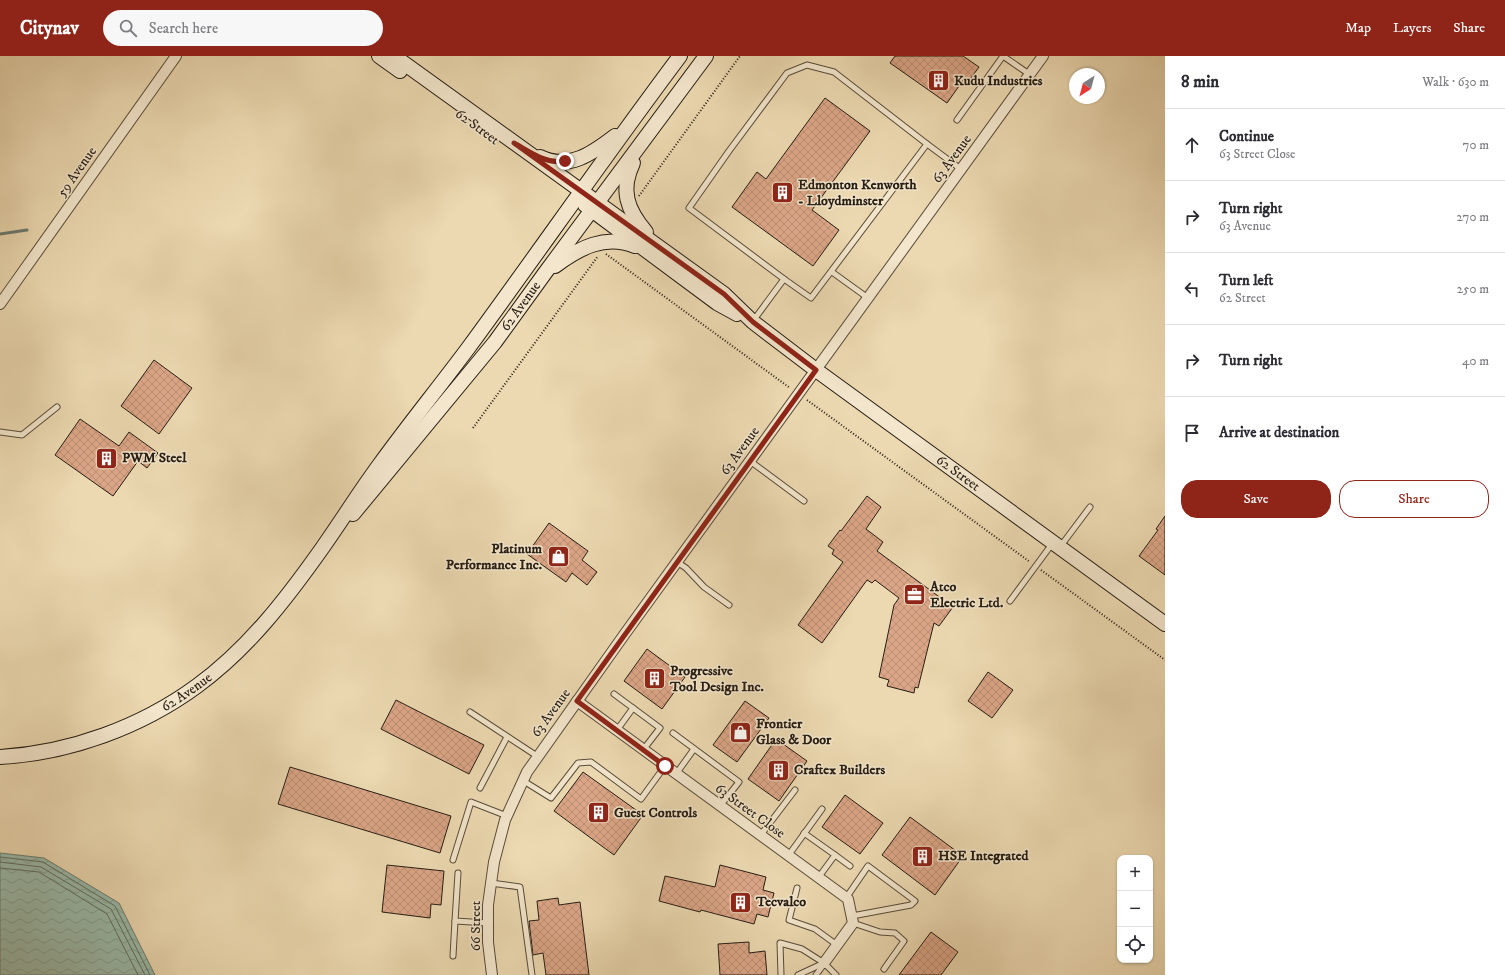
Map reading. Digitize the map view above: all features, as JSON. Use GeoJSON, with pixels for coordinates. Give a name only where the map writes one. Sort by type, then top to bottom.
{"type":"FeatureCollection","features":[{"type":"Feature","properties":{"kind":"main road","name":"62 Street"},"geometry":{"type":"LineString","coordinates":[[379,56],[595,206],[663,250],[724,294],[753,322],[816,370],[1165,624]]}},
{"type":"Feature","properties":{"kind":"main road","name":"62 Street"},"geometry":{"type":"LineString","coordinates":[[394,56],[514,143],[578,194]]}},
{"type":"Feature","properties":{"kind":"main road","name":"62 Avenue"},"geometry":{"type":"LineString","coordinates":[[0,757],[59,749],[86,742],[116,730],[174,702],[199,684],[235,654],[271,616],[323,547],[360,490],[467,349],[578,194],[680,56]]}},
{"type":"Feature","properties":{"kind":"main road","name":"62 Avenue"},"geometry":{"type":"LineString","coordinates":[[323,547],[369,496],[408,446],[482,359],[706,56]]}},
{"type":"Feature","properties":{"kind":"main road"},"geometry":{"type":"LineString","coordinates":[[514,143],[546,160],[559,162],[579,159],[594,152],[628,126]]}},
{"type":"Feature","properties":{"kind":"main road"},"geometry":{"type":"LineString","coordinates":[[643,141],[628,175],[626,185],[627,202],[637,222],[663,250]]}},
{"type":"Feature","properties":{"kind":"main road","name":"62 Street"},"geometry":{"type":"LineString","coordinates":[[595,206],[647,251],[717,303],[753,322]]}},
{"type":"Feature","properties":{"kind":"main road"},"geometry":{"type":"LineString","coordinates":[[545,273],[572,254],[598,243],[618,241],[647,251]]}},
{"type":"Feature","properties":{"kind":"street","name":"59 Avenue"},"geometry":{"type":"LineString","coordinates":[[0,304],[176,56]]}},
{"type":"Feature","properties":{"kind":"street","name":"63 Avenue"},"geometry":{"type":"LineString","coordinates":[[491,880],[497,848],[507,816],[522,780],[537,756],[1043,56]]}},
{"type":"Feature","properties":{"kind":"street","name":"63 Street Close"},"geometry":{"type":"LineString","coordinates":[[577,701],[846,898]]}},
{"type":"Feature","properties":{"kind":"street","name":"66 Street"},"geometry":{"type":"LineString","coordinates":[[491,880],[488,942],[492,975]]}},
{"type":"Feature","properties":{"kind":"street"},"geometry":{"type":"LineString","coordinates":[[824,963],[837,945],[852,919],[848,900],[846,898]]}},
{"type":"Feature","properties":{"kind":"lane"},"geometry":{"type":"LineString","coordinates":[[957,120],[1003,56],[1030,74]]}},
{"type":"Feature","properties":{"kind":"lane"},"geometry":{"type":"LineString","coordinates":[[927,144],[811,298],[689,208],[729,150],[787,73],[807,65],[834,72],[962,170]]}},
{"type":"Feature","properties":{"kind":"lane"},"geometry":{"type":"LineString","coordinates":[[832,272],[868,298]]}},
{"type":"Feature","properties":{"kind":"lane"},"geometry":{"type":"LineString","coordinates":[[753,322],[784,279]]}},
{"type":"Feature","properties":{"kind":"lane"},"geometry":{"type":"LineString","coordinates":[[0,432],[22,435],[57,406]]}},
{"type":"Feature","properties":{"kind":"lane"},"geometry":{"type":"LineString","coordinates":[[750,461],[804,501]]}},
{"type":"Feature","properties":{"kind":"lane"},"geometry":{"type":"LineString","coordinates":[[1010,601],[1090,507]]}},
{"type":"Feature","properties":{"kind":"lane"},"geometry":{"type":"LineString","coordinates":[[677,562],[686,568],[704,587],[729,605]]}},
{"type":"Feature","properties":{"kind":"lane"},"geometry":{"type":"LineString","coordinates":[[614,694],[660,728],[643,750]]}},
{"type":"Feature","properties":{"kind":"lane"},"geometry":{"type":"LineString","coordinates":[[617,730],[633,708]]}},
{"type":"Feature","properties":{"kind":"lane"},"geometry":{"type":"LineString","coordinates":[[470,712],[537,756]]}},
{"type":"Feature","properties":{"kind":"lane"},"geometry":{"type":"LineString","coordinates":[[672,733],[739,782],[720,806]]}},
{"type":"Feature","properties":{"kind":"lane"},"geometry":{"type":"LineString","coordinates":[[480,788],[508,737]]}},
{"type":"Feature","properties":{"kind":"lane"},"geometry":{"type":"LineString","coordinates":[[676,774],[694,749]]}},
{"type":"Feature","properties":{"kind":"lane"},"geometry":{"type":"LineString","coordinates":[[522,780],[551,798],[578,762],[591,762],[641,799],[665,766]]}},
{"type":"Feature","properties":{"kind":"lane"},"geometry":{"type":"LineString","coordinates":[[760,836],[795,790]]}},
{"type":"Feature","properties":{"kind":"lane"},"geometry":{"type":"LineString","coordinates":[[453,860],[471,802],[507,816]]}},
{"type":"Feature","properties":{"kind":"lane"},"geometry":{"type":"LineString","coordinates":[[788,856],[822,809]]}},
{"type":"Feature","properties":{"kind":"lane"},"geometry":{"type":"LineString","coordinates":[[804,833],[850,866]]}},
{"type":"Feature","properties":{"kind":"lane"},"geometry":{"type":"LineString","coordinates":[[818,878],[835,855]]}},
{"type":"Feature","properties":{"kind":"lane"},"geometry":{"type":"LineString","coordinates":[[846,898],[868,866],[915,901],[911,905],[852,919]]}},
{"type":"Feature","properties":{"kind":"lane"},"geometry":{"type":"LineString","coordinates":[[453,956],[458,873]]}},
{"type":"Feature","properties":{"kind":"lane"},"geometry":{"type":"LineString","coordinates":[[491,880],[520,887],[532,975]]}},
{"type":"Feature","properties":{"kind":"lane"},"geometry":{"type":"LineString","coordinates":[[797,888],[789,920],[815,929],[837,945]]}},
{"type":"Feature","properties":{"kind":"lane"},"geometry":{"type":"LineString","coordinates":[[852,919],[880,932],[895,933],[904,941],[884,969]]}},
{"type":"Feature","properties":{"kind":"lane"},"geometry":{"type":"LineString","coordinates":[[455,921],[488,923]]}},
{"type":"Feature","properties":{"kind":"lane"},"geometry":{"type":"LineString","coordinates":[[781,975],[780,943],[802,949],[824,963],[836,975]]}},
{"type":"Feature","properties":{"kind":"lane"},"geometry":{"type":"LineString","coordinates":[[798,975],[824,963]]}},
{"type":"Feature","properties":{"kind":"lane"},"geometry":{"type":"LineString","coordinates":[[816,975],[824,963]]}},
{"type":"Feature","properties":{"kind":"path"},"geometry":{"type":"LineString","coordinates":[[636,198],[740,56]]}},
{"type":"Feature","properties":{"kind":"path"},"geometry":{"type":"LineString","coordinates":[[473,428],[601,254],[606,254],[789,386]]}},
{"type":"Feature","properties":{"kind":"path"},"geometry":{"type":"LineString","coordinates":[[807,400],[1028,560]]}},
{"type":"Feature","properties":{"kind":"path"},"geometry":{"type":"LineString","coordinates":[[1042,571],[1165,660]]}},
{"type":"Feature","properties":{"kind":"water"},"geometry":{"type":"Polygon","coordinates":[[[0,853],[44,858],[119,903],[155,975],[0,975],[0,853]]]}},
{"type":"Feature","properties":{"kind":"building","name":"Kudu Industries"},"geometry":{"type":"Polygon","coordinates":[[[895,56],[963,56],[979,67],[968,82],[964,79],[947,103],[890,63],[895,56]]]}},
{"type":"Feature","properties":{"kind":"building","name":"Edmonton Kenworth - Lloydminster"},"geometry":{"type":"Polygon","coordinates":[[[825,98],[870,131],[812,210],[839,230],[813,266],[732,207],[757,172],[766,179],[825,98]]]}},
{"type":"Feature","properties":{"kind":"building"},"geometry":{"type":"Polygon","coordinates":[[[154,360],[192,388],[159,434],[121,406],[154,360]]]}},
{"type":"Feature","properties":{"kind":"building","name":"PWM Steel"},"geometry":{"type":"Polygon","coordinates":[[[80,419],[119,446],[129,432],[158,453],[147,468],[138,461],[113,496],[55,455],[80,419]]]}},
{"type":"Feature","properties":{"kind":"building","name":"Atco Electric Ltd."},"geometry":{"type":"Polygon","coordinates":[[[867,496],[881,507],[866,529],[883,542],[877,551],[953,607],[939,626],[934,623],[918,688],[915,687],[914,693],[887,686],[889,680],[879,677],[894,605],[899,598],[875,580],[872,583],[867,580],[822,643],[798,625],[843,562],[832,554],[834,550],[828,546],[867,496]]]}},
{"type":"Feature","properties":{"kind":"building"},"geometry":{"type":"Polygon","coordinates":[[[1165,516],[1165,575],[1139,556],[1158,530],[1156,529],[1165,516]]]}},
{"type":"Feature","properties":{"kind":"building","name":"Platinum Performance Inc."},"geometry":{"type":"Polygon","coordinates":[[[549,523],[588,551],[582,560],[597,572],[587,585],[572,573],[566,582],[527,554],[549,523]]]}},
{"type":"Feature","properties":{"kind":"building","name":"Progressive Tool Design Inc."},"geometry":{"type":"Polygon","coordinates":[[[647,649],[685,677],[662,709],[624,681],[647,649]]]}},
{"type":"Feature","properties":{"kind":"building"},"geometry":{"type":"Polygon","coordinates":[[[988,672],[1013,690],[992,718],[968,701],[988,672]]]}},
{"type":"Feature","properties":{"kind":"building"},"geometry":{"type":"Polygon","coordinates":[[[396,700],[484,745],[469,774],[381,729],[396,700]]]}},
{"type":"Feature","properties":{"kind":"building","name":"Frontier Glass & Door"},"geometry":{"type":"Polygon","coordinates":[[[745,701],[769,718],[737,762],[713,745],[745,701]]]}},
{"type":"Feature","properties":{"kind":"building","name":"Craftex Builders"},"geometry":{"type":"Polygon","coordinates":[[[776,739],[807,761],[779,801],[748,779],[776,739]]]}},
{"type":"Feature","properties":{"kind":"building"},"geometry":{"type":"Polygon","coordinates":[[[290,767],[451,816],[440,853],[278,804],[290,767]]]}},
{"type":"Feature","properties":{"kind":"building","name":"Guest Controls"},"geometry":{"type":"Polygon","coordinates":[[[583,772],[643,815],[614,855],[554,811],[583,772]]]}},
{"type":"Feature","properties":{"kind":"building"},"geometry":{"type":"Polygon","coordinates":[[[845,795],[883,823],[860,854],[822,827],[845,795]]]}},
{"type":"Feature","properties":{"kind":"building","name":"HSE Integrated"},"geometry":{"type":"Polygon","coordinates":[[[910,817],[963,856],[935,895],[882,855],[910,817]]]}},
{"type":"Feature","properties":{"kind":"building"},"geometry":{"type":"Polygon","coordinates":[[[387,865],[444,871],[441,905],[431,904],[430,918],[382,912],[387,865]]]}},
{"type":"Feature","properties":{"kind":"building","name":"Tecvalco"},"geometry":{"type":"Polygon","coordinates":[[[720,865],[766,877],[763,890],[774,893],[768,917],[757,914],[754,924],[659,901],[665,876],[715,887],[720,865]]]}},
{"type":"Feature","properties":{"kind":"building"},"geometry":{"type":"Polygon","coordinates":[[[558,898],[559,905],[580,902],[589,975],[546,975],[543,953],[533,955],[529,921],[539,920],[537,901],[558,898]]]}},
{"type":"Feature","properties":{"kind":"building"},"geometry":{"type":"Polygon","coordinates":[[[931,932],[958,952],[941,975],[899,975],[931,932]]]}},
{"type":"Feature","properties":{"kind":"building"},"geometry":{"type":"Polygon","coordinates":[[[749,942],[749,953],[765,951],[767,975],[720,975],[718,944],[749,942]]]}},
{"type":"Feature","properties":{"kind":"waterway"},"geometry":{"type":"LineString","coordinates":[[0,234],[27,230]]}},
{"type":"Feature","properties":{"kind":"place","name":"Kudu Industries"},"geometry":{"type":"Point","coordinates":[939,81]}},
{"type":"Feature","properties":{"kind":"place","name":"Edmonton Kenworth - Lloydminster"},"geometry":{"type":"Point","coordinates":[783,193]}},
{"type":"Feature","properties":{"kind":"place","name":"PWM Steel"},"geometry":{"type":"Point","coordinates":[106,458]}},
{"type":"Feature","properties":{"kind":"place","name":"Platinum Performance Inc."},"geometry":{"type":"Point","coordinates":[558,557]}},
{"type":"Feature","properties":{"kind":"place","name":"Atco Electric Ltd."},"geometry":{"type":"Point","coordinates":[915,595]}},
{"type":"Feature","properties":{"kind":"place","name":"Progressive Tool Design Inc."},"geometry":{"type":"Point","coordinates":[654,679]}},
{"type":"Feature","properties":{"kind":"place","name":"Frontier Glass & Door"},"geometry":{"type":"Point","coordinates":[741,732]}},
{"type":"Feature","properties":{"kind":"place","name":"Craftex Builders"},"geometry":{"type":"Point","coordinates":[778,770]}},
{"type":"Feature","properties":{"kind":"place","name":"Guest Controls"},"geometry":{"type":"Point","coordinates":[599,813]}},
{"type":"Feature","properties":{"kind":"place","name":"HSE Integrated"},"geometry":{"type":"Point","coordinates":[922,856]}},
{"type":"Feature","properties":{"kind":"place","name":"Tecvalco"},"geometry":{"type":"Point","coordinates":[741,902]}},
{"type":"Feature","properties":{"kind":"route"},"geometry":{"type":"LineString","coordinates":[[565,161],[559,162],[546,160],[514,143],[724,294],[753,322],[816,370],[577,701],[665,766]]}}]}
